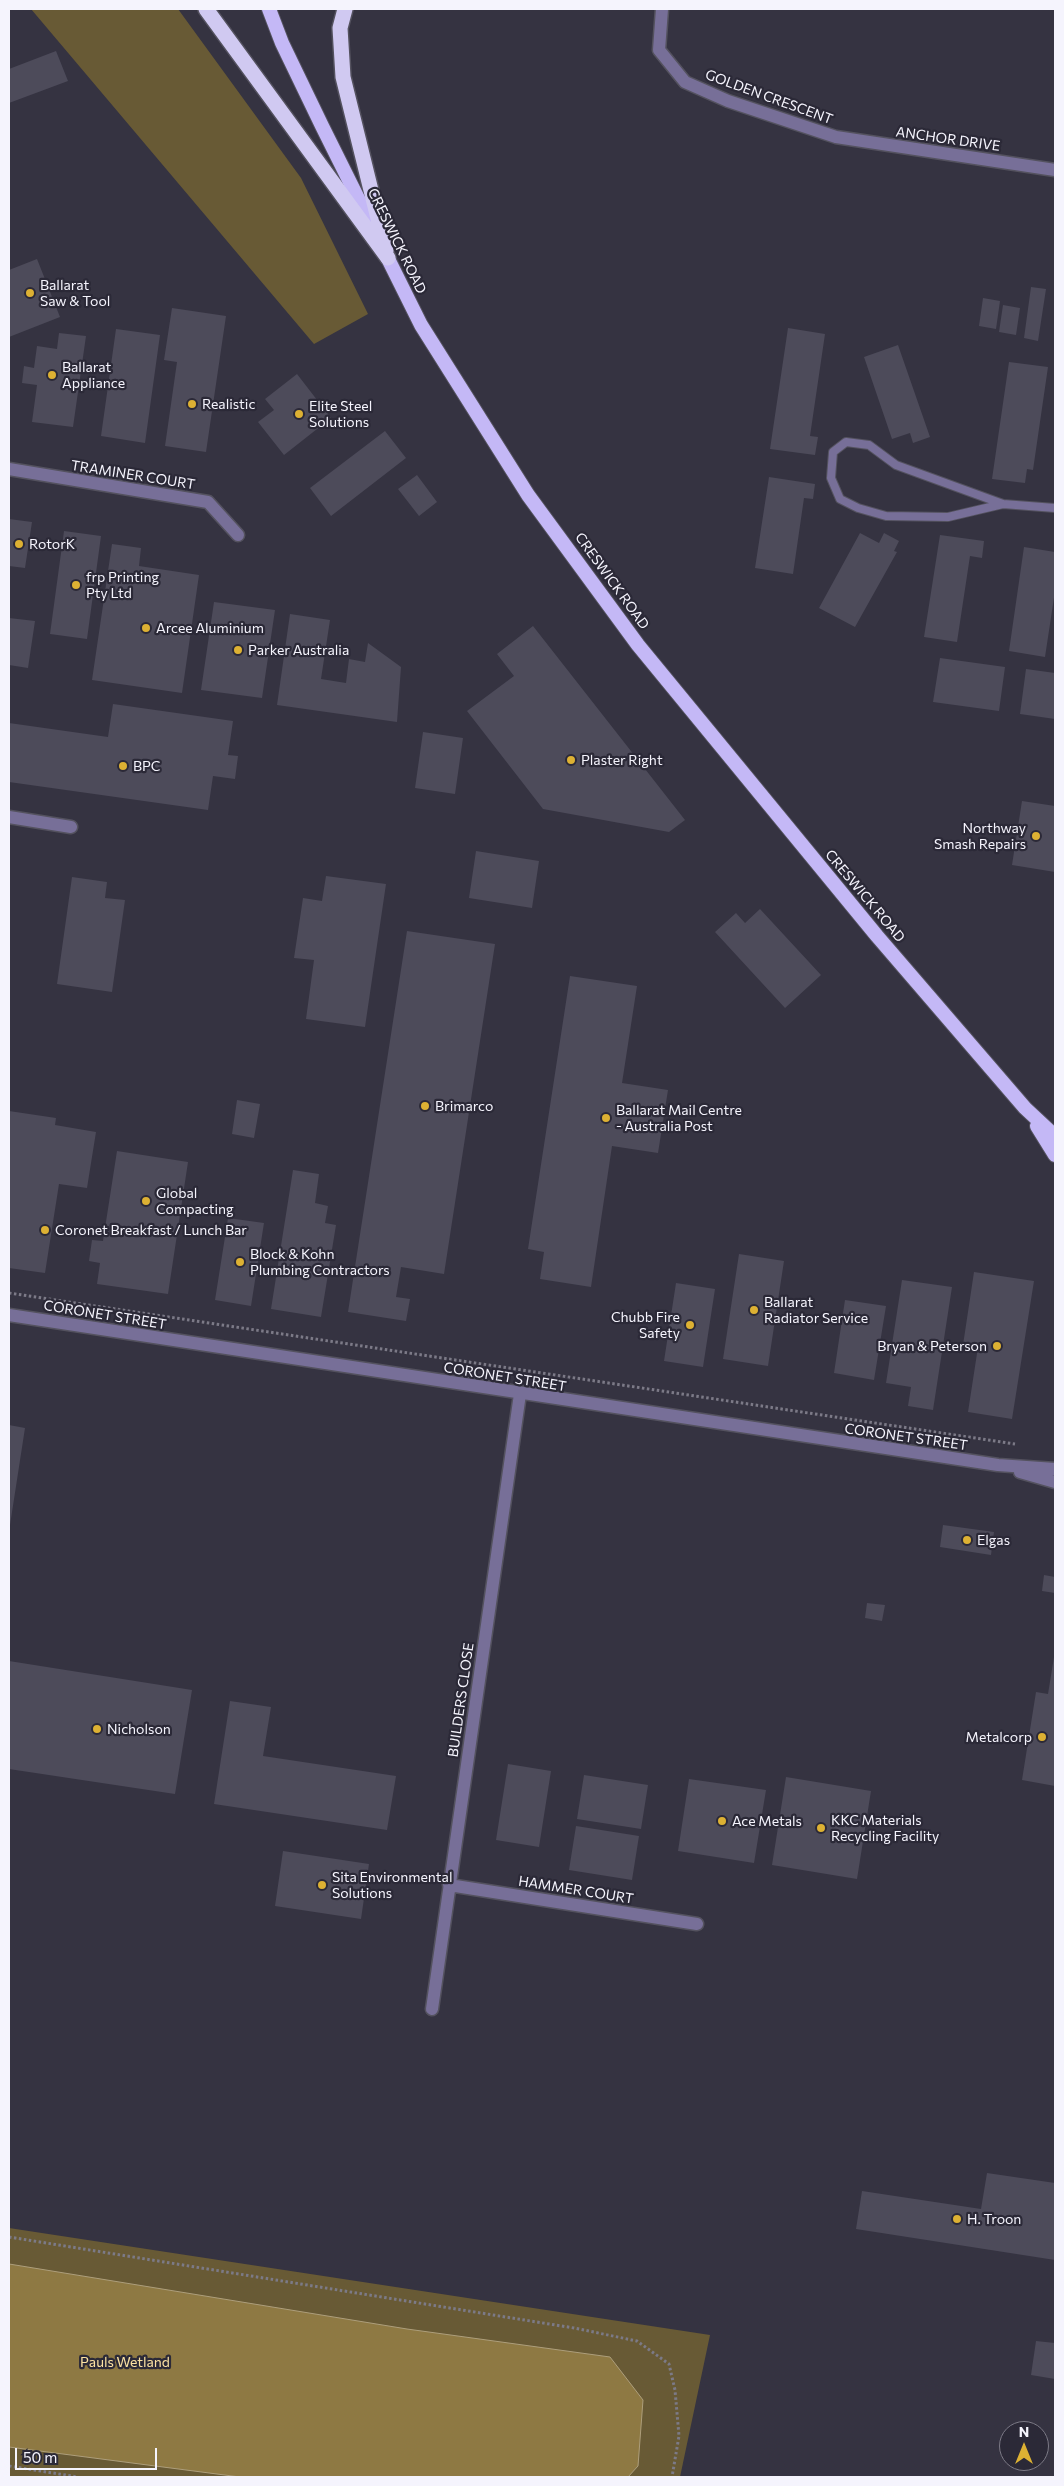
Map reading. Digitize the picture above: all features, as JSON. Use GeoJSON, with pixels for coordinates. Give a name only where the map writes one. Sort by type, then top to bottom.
{"type":"FeatureCollection","features":[{"type":"Feature","properties":{"kind":"highway"},"geometry":{"type":"LineString","coordinates":[[206,9],[388,258]]}},
{"type":"Feature","properties":{"kind":"highway","name":"CRESWICK ROAD"},"geometry":{"type":"LineString","coordinates":[[270,9],[286,52],[421,325],[528,495],[638,645],[877,936],[1025,1108],[1055,1136]]}},
{"type":"Feature","properties":{"kind":"highway"},"geometry":{"type":"LineString","coordinates":[[345,9],[340,28],[343,76],[388,258]]}},
{"type":"Feature","properties":{"kind":"highway","name":"CRESWICK ROAD"},"geometry":{"type":"LineString","coordinates":[[1025,1108],[1055,1154]]}},
{"type":"Feature","properties":{"kind":"street","name":"GOLDEN CRESCENT"},"geometry":{"type":"LineString","coordinates":[[662,9],[659,50],[685,82],[728,100],[836,138]]}},
{"type":"Feature","properties":{"kind":"street","name":"ANCHOR DRIVE"},"geometry":{"type":"LineString","coordinates":[[836,138],[1055,170]]}},
{"type":"Feature","properties":{"kind":"street","name":"TRAMINER COURT"},"geometry":{"type":"LineString","coordinates":[[9,469],[208,502],[238,534]]}},
{"type":"Feature","properties":{"kind":"street"},"geometry":{"type":"LineString","coordinates":[[9,817],[70,827]]}},
{"type":"Feature","properties":{"kind":"street","name":"CORONET STREET"},"geometry":{"type":"LineString","coordinates":[[9,1315],[998,1466],[1055,1469]]}},
{"type":"Feature","properties":{"kind":"street","name":"BUILDERS CLOSE"},"geometry":{"type":"LineString","coordinates":[[432,2010],[520,1394]]}},
{"type":"Feature","properties":{"kind":"street","name":"CORONET STREET"},"geometry":{"type":"LineString","coordinates":[[998,1466],[1055,1482]]}},
{"type":"Feature","properties":{"kind":"street","name":"HAMMER COURT"},"geometry":{"type":"LineString","coordinates":[[449,1885],[697,1924]]}},
{"type":"Feature","properties":{"kind":"lane"},"geometry":{"type":"LineString","coordinates":[[1003,504],[948,517],[886,516],[858,508],[840,498],[831,478],[833,452],[846,442],[869,444],[896,465],[1003,504],[1055,508]]}},
{"type":"Feature","properties":{"kind":"path"},"geometry":{"type":"LineString","coordinates":[[9,1293],[1015,1444]]}},
{"type":"Feature","properties":{"kind":"path"},"geometry":{"type":"LineString","coordinates":[[9,2237],[554,2325],[637,2342],[669,2364],[675,2390],[679,2436],[672,2477]]}},
{"type":"Feature","properties":{"kind":"path"},"geometry":{"type":"LineString","coordinates":[[9,2466],[78,2477]]}},
{"type":"Feature","properties":{"kind":"green space"},"geometry":{"type":"Polygon","coordinates":[[[31,9],[178,9],[301,178],[368,314],[314,344],[31,9]]]}},
{"type":"Feature","properties":{"kind":"green space","name":"Pauls Wetland"},"geometry":{"type":"Polygon","coordinates":[[[9,2228],[710,2335],[680,2477],[9,2477],[9,2228]]]}},
{"type":"Feature","properties":{"kind":"shaded area","name":"Pauls Wetland"},"geometry":{"type":"Polygon","coordinates":[[[9,2264],[407,2329],[610,2357],[643,2400],[638,2466],[628,2477],[240,2477],[9,2447],[9,2264]]]}},
{"type":"Feature","properties":{"kind":"building"},"geometry":{"type":"Polygon","coordinates":[[[56,51],[68,81],[9,103],[9,69],[56,51]]]}},
{"type":"Feature","properties":{"kind":"building","name":"Ballarat Saw & Tool"},"geometry":{"type":"Polygon","coordinates":[[[37,259],[60,317],[9,337],[9,270],[37,259]]]}},
{"type":"Feature","properties":{"kind":"building"},"geometry":{"type":"Polygon","coordinates":[[[1031,287],[1046,289],[1038,341],[1024,338],[1031,287]]]}},
{"type":"Feature","properties":{"kind":"building"},"geometry":{"type":"Polygon","coordinates":[[[983,298],[1000,301],[996,329],[979,326],[983,298]]]}},
{"type":"Feature","properties":{"kind":"building"},"geometry":{"type":"Polygon","coordinates":[[[1003,305],[1020,308],[1016,335],[999,332],[1003,305]]]}},
{"type":"Feature","properties":{"kind":"building","name":"Realistic"},"geometry":{"type":"Polygon","coordinates":[[[172,308],[226,316],[206,452],[165,446],[177,362],[164,360],[172,308]]]}},
{"type":"Feature","properties":{"kind":"building"},"geometry":{"type":"Polygon","coordinates":[[[788,328],[825,334],[810,436],[818,437],[815,455],[770,449],[788,328]]]}},
{"type":"Feature","properties":{"kind":"building"},"geometry":{"type":"Polygon","coordinates":[[[116,329],[160,335],[145,443],[101,436],[116,329]]]}},
{"type":"Feature","properties":{"kind":"building","name":"Ballarat Appliance"},"geometry":{"type":"Polygon","coordinates":[[[59,333],[86,336],[73,427],[32,422],[37,385],[22,383],[24,366],[34,368],[37,346],[57,349],[59,333]]]}},
{"type":"Feature","properties":{"kind":"building"},"geometry":{"type":"Polygon","coordinates":[[[898,345],[930,437],[913,443],[910,433],[892,439],[864,357],[898,345]]]}},
{"type":"Feature","properties":{"kind":"building"},"geometry":{"type":"Polygon","coordinates":[[[1009,362],[1048,367],[1033,470],[1027,469],[1025,483],[992,479],[1009,362]]]}},
{"type":"Feature","properties":{"kind":"building","name":"Elite Steel Solutions"},"geometry":{"type":"Polygon","coordinates":[[[297,374],[331,418],[284,455],[258,422],[274,410],[265,399],[297,374]]]}},
{"type":"Feature","properties":{"kind":"building"},"geometry":{"type":"Polygon","coordinates":[[[385,431],[406,458],[331,516],[310,488],[385,431]]]}},
{"type":"Feature","properties":{"kind":"building"},"geometry":{"type":"Polygon","coordinates":[[[417,475],[437,502],[419,516],[398,489],[417,475]]]}},
{"type":"Feature","properties":{"kind":"building"},"geometry":{"type":"Polygon","coordinates":[[[769,477],[815,484],[813,499],[804,498],[793,574],[755,568],[769,477]]]}},
{"type":"Feature","properties":{"kind":"building","name":"RotorK"},"geometry":{"type":"Polygon","coordinates":[[[9,519],[32,522],[25,568],[9,566],[9,519]]]}},
{"type":"Feature","properties":{"kind":"building","name":"frp Printing Pty Ltd"},"geometry":{"type":"Polygon","coordinates":[[[64,531],[101,536],[87,639],[50,634],[64,531]]]}},
{"type":"Feature","properties":{"kind":"building"},"geometry":{"type":"Polygon","coordinates":[[[860,533],[879,543],[884,533],[899,541],[894,551],[897,552],[855,627],[819,608],[860,533]]]}},
{"type":"Feature","properties":{"kind":"building"},"geometry":{"type":"Polygon","coordinates":[[[940,535],[984,541],[982,558],[970,556],[957,642],[924,637],[940,535]]]}},
{"type":"Feature","properties":{"kind":"building","name":"Arcee Aluminium"},"geometry":{"type":"Polygon","coordinates":[[[112,544],[141,548],[139,566],[199,575],[182,693],[92,680],[112,544]]]}},
{"type":"Feature","properties":{"kind":"building"},"geometry":{"type":"Polygon","coordinates":[[[1024,547],[1055,552],[1055,591],[1045,657],[1009,651],[1024,547]]]}},
{"type":"Feature","properties":{"kind":"building","name":"Parker Australia"},"geometry":{"type":"Polygon","coordinates":[[[214,602],[275,610],[262,698],[201,690],[214,602]]]}},
{"type":"Feature","properties":{"kind":"building"},"geometry":{"type":"Polygon","coordinates":[[[290,614],[330,620],[321,679],[346,683],[349,659],[365,662],[368,643],[401,667],[397,722],[277,705],[290,614]]]}},
{"type":"Feature","properties":{"kind":"building"},"geometry":{"type":"Polygon","coordinates":[[[9,618],[35,621],[28,668],[9,665],[9,618]]]}},
{"type":"Feature","properties":{"kind":"building","name":"Plaster Right"},"geometry":{"type":"Polygon","coordinates":[[[533,626],[685,820],[669,832],[543,809],[467,711],[514,676],[497,654],[533,626]]]}},
{"type":"Feature","properties":{"kind":"building"},"geometry":{"type":"Polygon","coordinates":[[[940,658],[1005,667],[999,711],[933,702],[940,658]]]}},
{"type":"Feature","properties":{"kind":"building"},"geometry":{"type":"Polygon","coordinates":[[[1026,669],[1055,673],[1055,719],[1020,714],[1026,669]]]}},
{"type":"Feature","properties":{"kind":"building","name":"BPC"},"geometry":{"type":"Polygon","coordinates":[[[113,704],[233,721],[228,755],[238,756],[235,779],[213,776],[208,810],[9,782],[9,723],[108,737],[113,704]]]}},
{"type":"Feature","properties":{"kind":"building"},"geometry":{"type":"Polygon","coordinates":[[[423,732],[463,738],[455,794],[415,788],[423,732]]]}},
{"type":"Feature","properties":{"kind":"building","name":"Northway Smash Repairs"},"geometry":{"type":"Polygon","coordinates":[[[1022,801],[1055,806],[1055,872],[1012,865],[1022,801]]]}},
{"type":"Feature","properties":{"kind":"building"},"geometry":{"type":"Polygon","coordinates":[[[476,851],[539,861],[532,908],[469,898],[476,851]]]}},
{"type":"Feature","properties":{"kind":"building"},"geometry":{"type":"Polygon","coordinates":[[[326,876],[386,884],[365,1027],[306,1019],[314,960],[294,958],[303,898],[322,901],[326,876]]]}},
{"type":"Feature","properties":{"kind":"building"},"geometry":{"type":"Polygon","coordinates":[[[72,877],[107,882],[105,898],[125,900],[112,992],[57,984],[72,877]]]}},
{"type":"Feature","properties":{"kind":"building"},"geometry":{"type":"Polygon","coordinates":[[[760,909],[821,975],[785,1008],[715,932],[736,913],[745,923],[760,909]]]}},
{"type":"Feature","properties":{"kind":"building","name":"Brimarco"},"geometry":{"type":"Polygon","coordinates":[[[407,931],[495,944],[444,1274],[401,1267],[396,1297],[410,1299],[406,1321],[348,1312],[407,931]]]}},
{"type":"Feature","properties":{"kind":"building","name":"Ballarat Mail Centre - Australia Post"},"geometry":{"type":"Polygon","coordinates":[[[570,976],[637,986],[622,1083],[668,1090],[658,1153],[612,1146],[591,1287],[540,1279],[544,1252],[528,1249],[570,976]]]}},
{"type":"Feature","properties":{"kind":"building"},"geometry":{"type":"Polygon","coordinates":[[[237,1100],[260,1104],[254,1138],[232,1134],[237,1100]]]}},
{"type":"Feature","properties":{"kind":"building"},"geometry":{"type":"Polygon","coordinates":[[[9,1111],[56,1118],[55,1125],[96,1132],[87,1188],[59,1184],[45,1273],[9,1268],[9,1111]]]}},
{"type":"Feature","properties":{"kind":"building","name":"Global Compacting"},"geometry":{"type":"Polygon","coordinates":[[[117,1151],[188,1162],[168,1294],[97,1284],[100,1263],[89,1261],[92,1240],[103,1241],[117,1151]]]}},
{"type":"Feature","properties":{"kind":"building"},"geometry":{"type":"Polygon","coordinates":[[[293,1170],[319,1174],[315,1203],[328,1206],[325,1223],[336,1225],[321,1317],[271,1309],[293,1170]]]}},
{"type":"Feature","properties":{"kind":"building","name":"Block & Kohn Plumbing Contractors"},"geometry":{"type":"Polygon","coordinates":[[[228,1218],[264,1223],[251,1306],[215,1300],[228,1218]]]}},
{"type":"Feature","properties":{"kind":"building","name":"Ballarat Radiator Service"},"geometry":{"type":"Polygon","coordinates":[[[739,1254],[784,1261],[768,1366],[723,1359],[739,1254]]]}},
{"type":"Feature","properties":{"kind":"building","name":"Bryan & Peterson"},"geometry":{"type":"Polygon","coordinates":[[[974,1272],[1034,1281],[1012,1419],[968,1412],[978,1347],[963,1345],[974,1272]]]}},
{"type":"Feature","properties":{"kind":"building"},"geometry":{"type":"Polygon","coordinates":[[[902,1280],[952,1287],[933,1410],[908,1406],[911,1387],[886,1383],[902,1280]]]}},
{"type":"Feature","properties":{"kind":"building","name":"Chubb Fire Safety"},"geometry":{"type":"Polygon","coordinates":[[[676,1283],[715,1289],[703,1367],[664,1361],[676,1283]]]}},
{"type":"Feature","properties":{"kind":"building"},"geometry":{"type":"Polygon","coordinates":[[[845,1300],[886,1306],[874,1380],[834,1373],[845,1300]]]}},
{"type":"Feature","properties":{"kind":"building"},"geometry":{"type":"Polygon","coordinates":[[[9,1425],[25,1428],[10,1525],[9,1525],[9,1425]]]}},
{"type":"Feature","properties":{"kind":"building","name":"Elgas"},"geometry":{"type":"Polygon","coordinates":[[[943,1525],[994,1532],[991,1555],[940,1547],[943,1525]]]}},
{"type":"Feature","properties":{"kind":"building"},"geometry":{"type":"Polygon","coordinates":[[[1044,1575],[1055,1577],[1055,1593],[1042,1591],[1044,1575]]]}},
{"type":"Feature","properties":{"kind":"building"},"geometry":{"type":"Polygon","coordinates":[[[867,1603],[885,1605],[882,1621],[865,1618],[867,1603]]]}},
{"type":"Feature","properties":{"kind":"building","name":"Metalcorp"},"geometry":{"type":"Polygon","coordinates":[[[1054,1657],[1055,1786],[1022,1780],[1036,1692],[1048,1694],[1054,1657]]]}},
{"type":"Feature","properties":{"kind":"building","name":"Nicholson"},"geometry":{"type":"Polygon","coordinates":[[[9,1661],[192,1690],[175,1794],[9,1769],[9,1661]]]}},
{"type":"Feature","properties":{"kind":"building"},"geometry":{"type":"Polygon","coordinates":[[[230,1701],[271,1707],[263,1756],[396,1776],[387,1830],[214,1804],[230,1701]]]}},
{"type":"Feature","properties":{"kind":"building"},"geometry":{"type":"Polygon","coordinates":[[[508,1764],[551,1771],[539,1847],[496,1840],[508,1764]]]}},
{"type":"Feature","properties":{"kind":"building"},"geometry":{"type":"Polygon","coordinates":[[[584,1775],[648,1785],[641,1829],[577,1819],[584,1775]]]}},
{"type":"Feature","properties":{"kind":"building","name":"KKC Materials Recycling Facility"},"geometry":{"type":"Polygon","coordinates":[[[786,1777],[871,1791],[857,1879],[772,1865],[786,1777]]]}},
{"type":"Feature","properties":{"kind":"building","name":"Ace Metals"},"geometry":{"type":"Polygon","coordinates":[[[689,1779],[766,1790],[754,1863],[678,1851],[689,1779]]]}},
{"type":"Feature","properties":{"kind":"building"},"geometry":{"type":"Polygon","coordinates":[[[576,1826],[639,1836],[632,1880],[569,1870],[576,1826]]]}},
{"type":"Feature","properties":{"kind":"building","name":"Sita Environmental Solutions"},"geometry":{"type":"Polygon","coordinates":[[[283,1851],[369,1864],[361,1919],[275,1906],[283,1851]]]}},
{"type":"Feature","properties":{"kind":"building","name":"H. Troon"},"geometry":{"type":"Polygon","coordinates":[[[987,2173],[1055,2183],[1055,2260],[856,2229],[862,2191],[981,2209],[987,2173]]]}},
{"type":"Feature","properties":{"kind":"building"},"geometry":{"type":"Polygon","coordinates":[[[1036,2341],[1055,2343],[1055,2379],[1031,2375],[1036,2341]]]}},
{"type":"Feature","properties":{"kind":"place","name":"Ballarat Saw & Tool"},"geometry":{"type":"Point","coordinates":[30,293]}},
{"type":"Feature","properties":{"kind":"place","name":"Ballarat Appliance"},"geometry":{"type":"Point","coordinates":[52,375]}},
{"type":"Feature","properties":{"kind":"place","name":"Realistic"},"geometry":{"type":"Point","coordinates":[192,404]}},
{"type":"Feature","properties":{"kind":"place","name":"Elite Steel Solutions"},"geometry":{"type":"Point","coordinates":[299,414]}},
{"type":"Feature","properties":{"kind":"place","name":"RotorK"},"geometry":{"type":"Point","coordinates":[19,544]}},
{"type":"Feature","properties":{"kind":"place","name":"frp Printing Pty Ltd"},"geometry":{"type":"Point","coordinates":[76,585]}},
{"type":"Feature","properties":{"kind":"place","name":"Arcee Aluminium"},"geometry":{"type":"Point","coordinates":[146,628]}},
{"type":"Feature","properties":{"kind":"place","name":"Parker Australia"},"geometry":{"type":"Point","coordinates":[238,650]}},
{"type":"Feature","properties":{"kind":"place","name":"Plaster Right"},"geometry":{"type":"Point","coordinates":[571,760]}},
{"type":"Feature","properties":{"kind":"place","name":"BPC"},"geometry":{"type":"Point","coordinates":[123,766]}},
{"type":"Feature","properties":{"kind":"place","name":"Northway Smash Repairs"},"geometry":{"type":"Point","coordinates":[1036,836]}},
{"type":"Feature","properties":{"kind":"place","name":"Brimarco"},"geometry":{"type":"Point","coordinates":[425,1106]}},
{"type":"Feature","properties":{"kind":"place","name":"Ballarat Mail Centre - Australia Post"},"geometry":{"type":"Point","coordinates":[606,1118]}},
{"type":"Feature","properties":{"kind":"place","name":"Global Compacting"},"geometry":{"type":"Point","coordinates":[146,1201]}},
{"type":"Feature","properties":{"kind":"place","name":"Coronet Breakfast / Lunch Bar"},"geometry":{"type":"Point","coordinates":[45,1230]}},
{"type":"Feature","properties":{"kind":"place","name":"Block & Kohn Plumbing Contractors"},"geometry":{"type":"Point","coordinates":[240,1262]}},
{"type":"Feature","properties":{"kind":"place","name":"Ballarat Radiator Service"},"geometry":{"type":"Point","coordinates":[754,1310]}},
{"type":"Feature","properties":{"kind":"place","name":"Chubb Fire Safety"},"geometry":{"type":"Point","coordinates":[690,1325]}},
{"type":"Feature","properties":{"kind":"place","name":"Bryan & Peterson"},"geometry":{"type":"Point","coordinates":[997,1346]}},
{"type":"Feature","properties":{"kind":"place","name":"Elgas"},"geometry":{"type":"Point","coordinates":[967,1540]}},
{"type":"Feature","properties":{"kind":"place","name":"Nicholson"},"geometry":{"type":"Point","coordinates":[97,1729]}},
{"type":"Feature","properties":{"kind":"place","name":"Metalcorp"},"geometry":{"type":"Point","coordinates":[1042,1737]}},
{"type":"Feature","properties":{"kind":"place","name":"Ace Metals"},"geometry":{"type":"Point","coordinates":[722,1821]}},
{"type":"Feature","properties":{"kind":"place","name":"KKC Materials Recycling Facility"},"geometry":{"type":"Point","coordinates":[821,1828]}},
{"type":"Feature","properties":{"kind":"place","name":"Sita Environmental Solutions"},"geometry":{"type":"Point","coordinates":[322,1885]}},
{"type":"Feature","properties":{"kind":"place","name":"H. Troon"},"geometry":{"type":"Point","coordinates":[957,2219]}}]}
